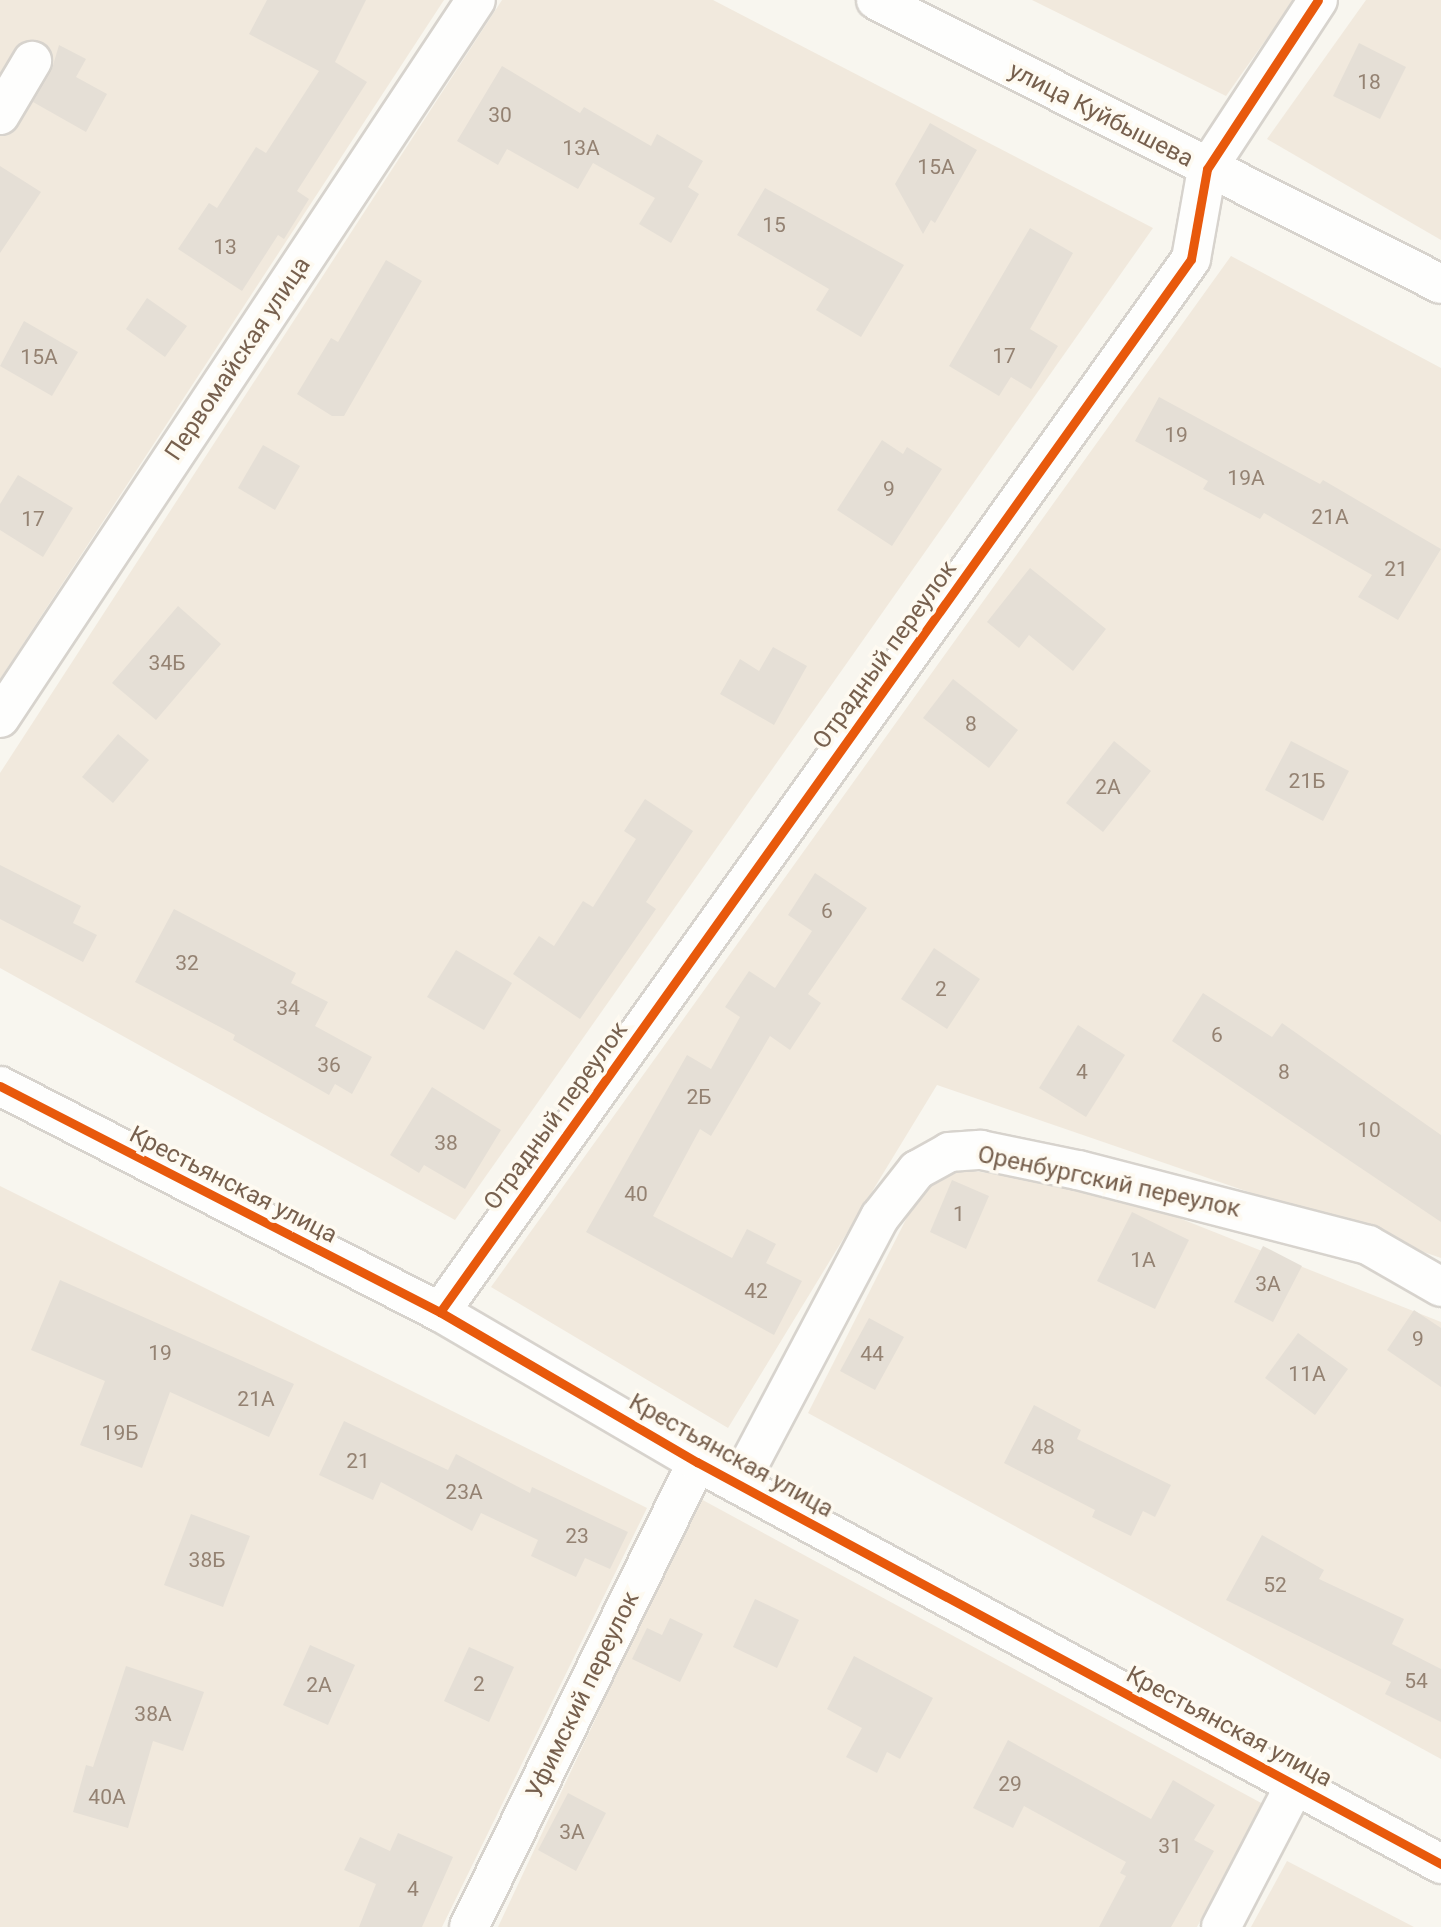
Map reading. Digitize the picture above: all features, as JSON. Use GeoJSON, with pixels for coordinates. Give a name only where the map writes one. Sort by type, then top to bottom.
{"type":"FeatureCollection","features":[{"type":"Feature","properties":{"kind":"street","name":"Первомайская улица"},"geometry":{"type":"LineString","coordinates":[[0,718],[476,0]]}},
{"type":"Feature","properties":{"kind":"street","name":"улица Куйбышева"},"geometry":{"type":"LineString","coordinates":[[876,0],[1207,169],[1441,284]]}},
{"type":"Feature","properties":{"kind":"street","name":"Отрадный переулок"},"geometry":{"type":"LineString","coordinates":[[440,1312],[1191,259],[1207,169],[1318,0]]}},
{"type":"Feature","properties":{"kind":"street"},"geometry":{"type":"LineString","coordinates":[[0,115],[32,61]]}},
{"type":"Feature","properties":{"kind":"street","name":"Крестьянская улица"},"geometry":{"type":"LineString","coordinates":[[0,1086],[440,1312],[697,1462],[1441,1864]]}},
{"type":"Feature","properties":{"kind":"street","name":"Оренбургский переулок"},"geometry":{"type":"LineString","coordinates":[[738,1483],[880,1217],[917,1170],[949,1152],[981,1150],[1078,1170],[1368,1245],[1441,1287]]}},
{"type":"Feature","properties":{"kind":"street","name":"Уфимский переулок"},"geometry":{"type":"LineString","coordinates":[[469,1927],[697,1462]]}},
{"type":"Feature","properties":{"kind":"street"},"geometry":{"type":"LineString","coordinates":[[1221,1927],[1295,1784]]}},
{"type":"Feature","properties":{"kind":"shaded area"},"geometry":{"type":"Polygon","coordinates":[[[0,0],[444,0],[0,679],[0,0]]]}},
{"type":"Feature","properties":{"kind":"shaded area"},"geometry":{"type":"Polygon","coordinates":[[[502,0],[713,0],[1153,228],[455,1220],[0,968],[0,773],[502,0]]]}},
{"type":"Feature","properties":{"kind":"shaded area"},"geometry":{"type":"Polygon","coordinates":[[[1032,0],[1294,0],[1226,96],[1032,0]]]}},
{"type":"Feature","properties":{"kind":"shaded area"},"geometry":{"type":"Polygon","coordinates":[[[1366,0],[1441,0],[1441,240],[1267,139],[1366,0]]]}},
{"type":"Feature","properties":{"kind":"shaded area"},"geometry":{"type":"Polygon","coordinates":[[[1231,256],[1441,368],[1441,1258],[937,1085],[728,1428],[491,1287],[1231,256]]]}},
{"type":"Feature","properties":{"kind":"shaded area"},"geometry":{"type":"Polygon","coordinates":[[[933,1166],[1101,1187],[1441,1322],[1441,1759],[808,1413],[933,1166]]]}},
{"type":"Feature","properties":{"kind":"shaded area"},"geometry":{"type":"Polygon","coordinates":[[[0,1186],[647,1508],[442,1927],[0,1927],[0,1186]]]}},
{"type":"Feature","properties":{"kind":"shaded area"},"geometry":{"type":"Polygon","coordinates":[[[699,1498],[1263,1804],[1197,1927],[498,1927],[699,1498]]]}},
{"type":"Feature","properties":{"kind":"shaded area"},"geometry":{"type":"Polygon","coordinates":[[[1287,1861],[1414,1927],[1251,1927],[1287,1861]]]}},
{"type":"Feature","properties":{"kind":"building"},"geometry":{"type":"Polygon","coordinates":[[[267,0],[366,0],[335,62],[367,82],[297,191],[309,199],[284,239],[278,235],[242,291],[178,249],[209,203],[217,208],[256,147],[266,153],[319,71],[249,34],[267,0]]]}},
{"type":"Feature","properties":{"kind":"building"},"geometry":{"type":"Polygon","coordinates":[[[1359,43],[1406,67],[1380,119],[1333,96],[1359,43]]]}},
{"type":"Feature","properties":{"kind":"building"},"geometry":{"type":"Polygon","coordinates":[[[59,45],[86,59],[76,77],[107,94],[86,132],[33,102],[51,72],[59,45]]]}},
{"type":"Feature","properties":{"kind":"building"},"geometry":{"type":"Polygon","coordinates":[[[502,66],[580,113],[584,107],[651,146],[657,134],[703,161],[688,187],[699,194],[671,243],[639,224],[655,198],[593,163],[578,189],[507,149],[498,165],[457,141],[502,66]]]}},
{"type":"Feature","properties":{"kind":"building"},"geometry":{"type":"Polygon","coordinates":[[[930,123],[977,150],[935,223],[931,220],[923,234],[895,184],[930,123]]]}},
{"type":"Feature","properties":{"kind":"building"},"geometry":{"type":"Polygon","coordinates":[[[0,166],[41,192],[0,253],[0,166]]]}},
{"type":"Feature","properties":{"kind":"building"},"geometry":{"type":"Polygon","coordinates":[[[765,188],[904,265],[861,337],[816,310],[829,289],[737,235],[765,188]]]}},
{"type":"Feature","properties":{"kind":"building"},"geometry":{"type":"Polygon","coordinates":[[[1030,228],[1073,253],[1030,329],[1058,346],[1031,389],[1011,377],[999,396],[949,366],[1030,228]]]}},
{"type":"Feature","properties":{"kind":"building"},"geometry":{"type":"Polygon","coordinates":[[[386,260],[422,281],[344,416],[332,416],[297,394],[331,338],[338,342],[386,260]]]}},
{"type":"Feature","properties":{"kind":"building"},"geometry":{"type":"Polygon","coordinates":[[[147,298],[187,326],[165,357],[126,329],[147,298]]]}},
{"type":"Feature","properties":{"kind":"building"},"geometry":{"type":"Polygon","coordinates":[[[24,321],[78,352],[52,396],[0,366],[24,321]]]}},
{"type":"Feature","properties":{"kind":"building"},"geometry":{"type":"Polygon","coordinates":[[[1159,397],[1320,484],[1323,480],[1441,549],[1398,620],[1358,597],[1372,575],[1264,513],[1260,519],[1203,489],[1208,481],[1135,441],[1159,397]]]}},
{"type":"Feature","properties":{"kind":"building"},"geometry":{"type":"Polygon","coordinates":[[[882,440],[903,454],[907,447],[942,469],[892,546],[837,510],[882,440]]]}},
{"type":"Feature","properties":{"kind":"building"},"geometry":{"type":"Polygon","coordinates":[[[263,445],[300,466],[275,510],[238,488],[263,445]]]}},
{"type":"Feature","properties":{"kind":"building"},"geometry":{"type":"Polygon","coordinates":[[[18,475],[73,508],[43,557],[0,530],[0,504],[18,475]]]}},
{"type":"Feature","properties":{"kind":"building"},"geometry":{"type":"Polygon","coordinates":[[[1030,568],[1106,629],[1073,671],[1029,635],[1019,648],[987,622],[1030,568]]]}},
{"type":"Feature","properties":{"kind":"building"},"geometry":{"type":"Polygon","coordinates":[[[178,606],[221,644],[156,720],[112,683],[178,606]]]}},
{"type":"Feature","properties":{"kind":"building"},"geometry":{"type":"Polygon","coordinates":[[[773,647],[807,666],[774,725],[720,694],[740,659],[759,671],[773,647]]]}},
{"type":"Feature","properties":{"kind":"building"},"geometry":{"type":"Polygon","coordinates":[[[953,679],[1018,730],[989,768],[923,718],[953,679]]]}},
{"type":"Feature","properties":{"kind":"building"},"geometry":{"type":"Polygon","coordinates":[[[118,734],[149,760],[113,803],[82,777],[118,734]]]}},
{"type":"Feature","properties":{"kind":"building"},"geometry":{"type":"Polygon","coordinates":[[[1114,741],[1151,771],[1103,832],[1066,803],[1114,741]]]}},
{"type":"Feature","properties":{"kind":"building"},"geometry":{"type":"Polygon","coordinates":[[[1291,741],[1349,771],[1323,821],[1265,790],[1291,741]]]}},
{"type":"Feature","properties":{"kind":"building"},"geometry":{"type":"Polygon","coordinates":[[[645,799],[693,831],[646,902],[656,909],[580,1019],[513,974],[539,936],[554,946],[583,901],[593,907],[636,839],[624,831],[645,799]]]}},
{"type":"Feature","properties":{"kind":"building"},"geometry":{"type":"Polygon","coordinates":[[[0,865],[81,906],[73,923],[97,935],[83,962],[0,919],[0,865]]]}},
{"type":"Feature","properties":{"kind":"building"},"geometry":{"type":"Polygon","coordinates":[[[815,873],[867,908],[808,994],[821,1003],[790,1050],[770,1036],[711,1136],[700,1129],[653,1216],[732,1258],[747,1229],[776,1244],[766,1263],[802,1281],[774,1335],[586,1232],[687,1055],[711,1069],[740,1017],[725,1007],[749,971],[775,988],[812,931],[788,915],[815,873]]]}},
{"type":"Feature","properties":{"kind":"building"},"geometry":{"type":"Polygon","coordinates":[[[174,909],[296,973],[291,983],[328,1002],[315,1026],[372,1057],[352,1094],[335,1084],[329,1095],[233,1040],[235,1035],[135,982],[174,909]]]}},
{"type":"Feature","properties":{"kind":"building"},"geometry":{"type":"Polygon","coordinates":[[[934,948],[980,979],[947,1029],[901,999],[934,948]]]}},
{"type":"Feature","properties":{"kind":"building"},"geometry":{"type":"Polygon","coordinates":[[[456,950],[512,983],[484,1030],[427,997],[456,950]]]}},
{"type":"Feature","properties":{"kind":"building"},"geometry":{"type":"Polygon","coordinates":[[[1203,993],[1272,1037],[1282,1023],[1441,1135],[1441,1222],[1172,1041],[1203,993]]]}},
{"type":"Feature","properties":{"kind":"building"},"geometry":{"type":"Polygon","coordinates":[[[1078,1025],[1125,1055],[1086,1117],[1039,1088],[1078,1025]]]}},
{"type":"Feature","properties":{"kind":"building"},"geometry":{"type":"Polygon","coordinates":[[[432,1087],[501,1130],[465,1189],[424,1165],[419,1173],[390,1155],[432,1087]]]}},
{"type":"Feature","properties":{"kind":"building"},"geometry":{"type":"Polygon","coordinates":[[[952,1180],[989,1196],[966,1249],[930,1232],[952,1180]]]}},
{"type":"Feature","properties":{"kind":"building"},"geometry":{"type":"Polygon","coordinates":[[[1132,1212],[1189,1240],[1155,1309],[1097,1281],[1132,1212]]]}},
{"type":"Feature","properties":{"kind":"building"},"geometry":{"type":"Polygon","coordinates":[[[1263,1246],[1302,1266],[1273,1322],[1234,1302],[1263,1246]]]}},
{"type":"Feature","properties":{"kind":"building"},"geometry":{"type":"Polygon","coordinates":[[[60,1280],[294,1384],[269,1437],[170,1392],[142,1468],[80,1445],[105,1381],[31,1350],[60,1280]]]}},
{"type":"Feature","properties":{"kind":"building"},"geometry":{"type":"Polygon","coordinates":[[[1414,1310],[1441,1328],[1441,1387],[1387,1350],[1414,1310]]]}},
{"type":"Feature","properties":{"kind":"building"},"geometry":{"type":"Polygon","coordinates":[[[869,1318],[904,1337],[875,1390],[840,1371],[869,1318]]]}},
{"type":"Feature","properties":{"kind":"building"},"geometry":{"type":"Polygon","coordinates":[[[1298,1333],[1348,1369],[1315,1415],[1265,1378],[1298,1333]]]}},
{"type":"Feature","properties":{"kind":"building"},"geometry":{"type":"Polygon","coordinates":[[[1034,1405],[1081,1430],[1077,1439],[1171,1485],[1155,1517],[1143,1511],[1131,1536],[1092,1517],[1095,1510],[1004,1463],[1034,1405]]]}},
{"type":"Feature","properties":{"kind":"building"},"geometry":{"type":"Polygon","coordinates":[[[344,1421],[448,1470],[456,1454],[530,1493],[532,1487],[628,1532],[610,1569],[585,1558],[576,1577],[531,1556],[538,1540],[481,1513],[472,1531],[381,1482],[373,1500],[319,1475],[344,1421]]]}},
{"type":"Feature","properties":{"kind":"building"},"geometry":{"type":"Polygon","coordinates":[[[191,1514],[250,1536],[223,1607],[164,1585],[191,1514]]]}},
{"type":"Feature","properties":{"kind":"building"},"geometry":{"type":"Polygon","coordinates":[[[1262,1535],[1324,1570],[1319,1579],[1404,1619],[1392,1644],[1441,1669],[1441,1722],[1385,1694],[1391,1682],[1226,1600],[1262,1535]]]}},
{"type":"Feature","properties":{"kind":"building"},"geometry":{"type":"Polygon","coordinates":[[[755,1599],[799,1620],[777,1668],[733,1647],[755,1599]]]}},
{"type":"Feature","properties":{"kind":"building"},"geometry":{"type":"Polygon","coordinates":[[[670,1618],[703,1634],[680,1682],[632,1659],[647,1628],[662,1635],[670,1618]]]}},
{"type":"Feature","properties":{"kind":"building"},"geometry":{"type":"Polygon","coordinates":[[[310,1645],[355,1665],[328,1725],[283,1705],[310,1645]]]}},
{"type":"Feature","properties":{"kind":"building"},"geometry":{"type":"Polygon","coordinates":[[[469,1647],[514,1667],[489,1722],[444,1701],[469,1647]]]}},
{"type":"Feature","properties":{"kind":"building"},"geometry":{"type":"Polygon","coordinates":[[[854,1656],[933,1698],[900,1759],[887,1752],[877,1773],[846,1757],[862,1728],[827,1709],[854,1656]]]}},
{"type":"Feature","properties":{"kind":"building"},"geometry":{"type":"Polygon","coordinates":[[[126,1666],[204,1692],[183,1751],[153,1741],[128,1828],[73,1812],[86,1765],[93,1767],[126,1666]]]}},
{"type":"Feature","properties":{"kind":"building"},"geometry":{"type":"Polygon","coordinates":[[[1008,1740],[1151,1819],[1173,1780],[1215,1805],[1194,1840],[1214,1851],[1171,1927],[1099,1927],[1126,1876],[1120,1873],[1126,1862],[1024,1806],[1013,1828],[973,1808],[1008,1740]]]}},
{"type":"Feature","properties":{"kind":"building"},"geometry":{"type":"Polygon","coordinates":[[[568,1793],[606,1813],[576,1871],[538,1850],[568,1793]]]}},
{"type":"Feature","properties":{"kind":"building"},"geometry":{"type":"Polygon","coordinates":[[[398,1833],[453,1857],[422,1927],[359,1927],[376,1884],[344,1870],[360,1837],[390,1851],[398,1833]]]}},
{"type":"Feature","properties":{"kind":"cycle path"},"geometry":{"type":"LineString","coordinates":[[440,1312],[1191,259],[1207,169],[1318,0]]}},
{"type":"Feature","properties":{"kind":"cycle path"},"geometry":{"type":"LineString","coordinates":[[0,1086],[440,1312],[697,1462],[1441,1864]]}}]}
